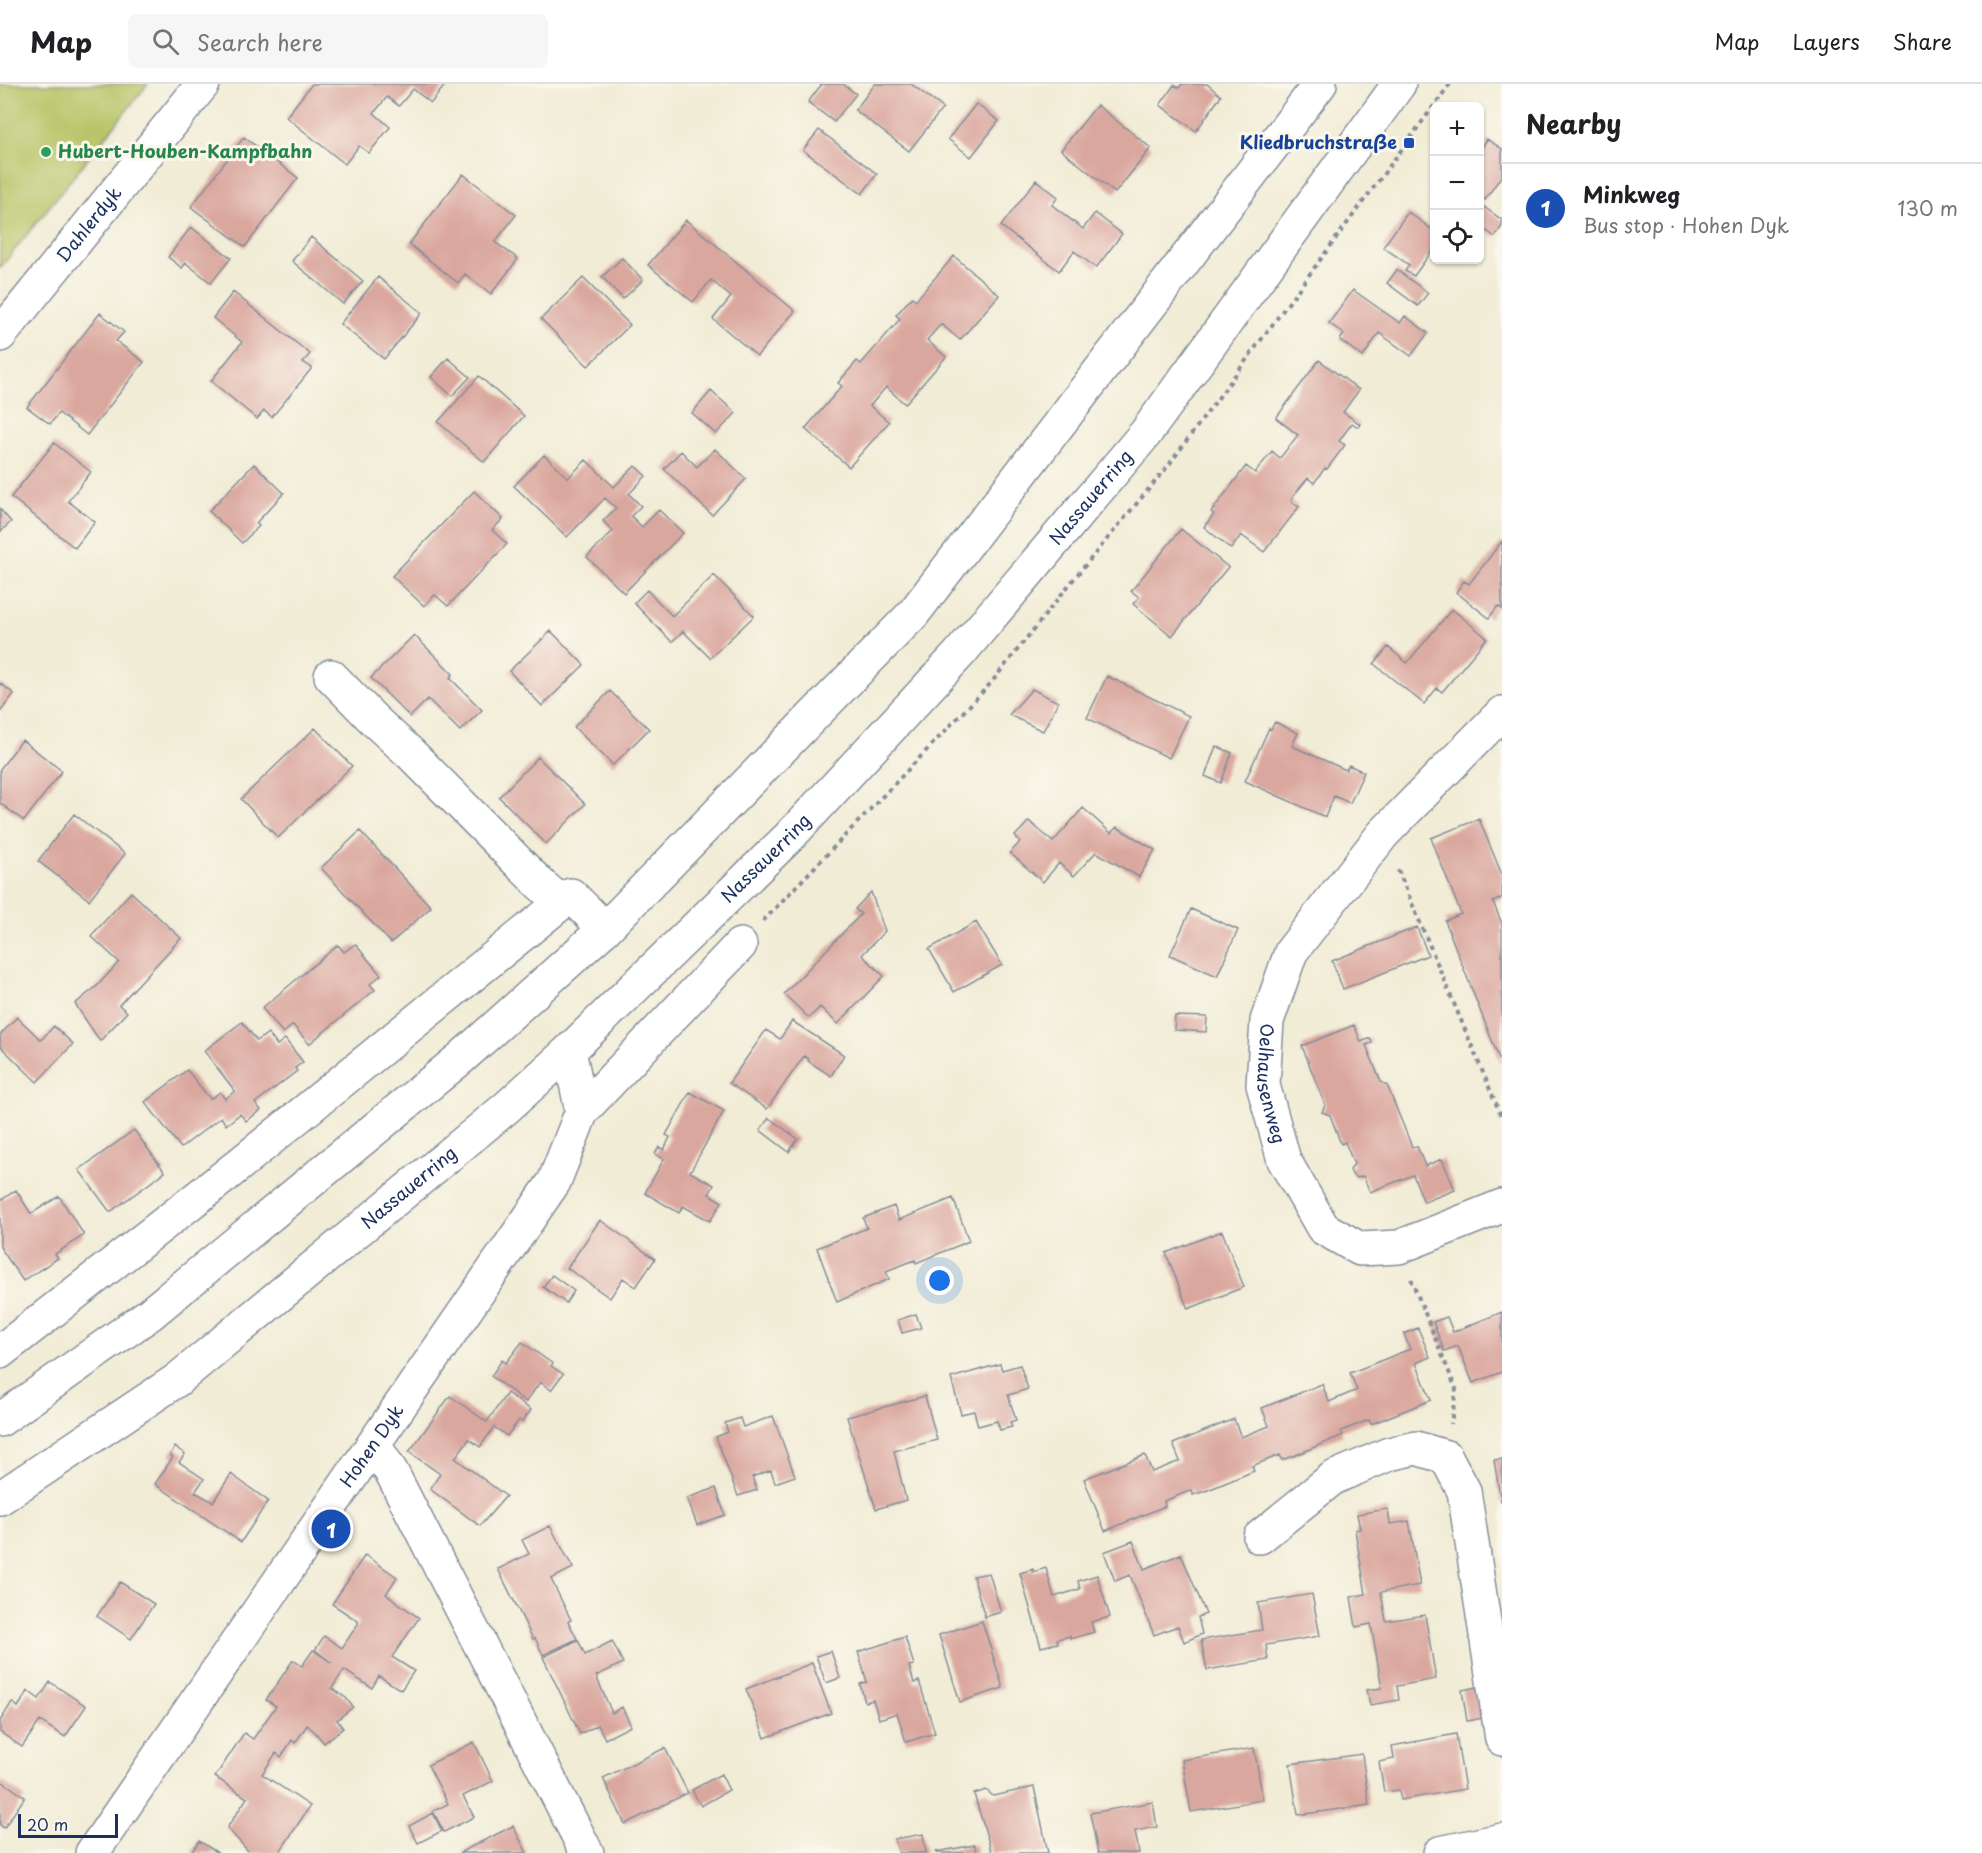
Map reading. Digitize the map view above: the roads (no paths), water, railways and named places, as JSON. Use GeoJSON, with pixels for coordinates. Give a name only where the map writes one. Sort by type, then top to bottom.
{"type":"FeatureCollection","features":[{"type":"Feature","properties":{"kind":"street","name":"Dahlerdyk"},"geometry":{"type":"LineString","coordinates":[[0,335],[203,84]]}},
{"type":"Feature","properties":{"kind":"street"},"geometry":{"type":"LineString","coordinates":[[0,1420],[150,1314],[461,1058],[605,929],[913,614],[1320,84]]}},
{"type":"Feature","properties":{"kind":"street","name":"Nassauerring"},"geometry":{"type":"LineString","coordinates":[[0,1498],[177,1380],[506,1108],[569,1051],[790,836],[960,653],[1145,434],[1399,84]]}},
{"type":"Feature","properties":{"kind":"street"},"geometry":{"type":"LineString","coordinates":[[331,676],[539,883],[566,899],[605,929]]}},
{"type":"Feature","properties":{"kind":"street","name":"Oelhausenweg"},"geometry":{"type":"LineString","coordinates":[[1502,713],[1383,834],[1291,952],[1267,1021],[1263,1085],[1284,1160],[1323,1228],[1360,1249],[1399,1247],[1502,1206]]}},
{"type":"Feature","properties":{"kind":"street"},"geometry":{"type":"LineString","coordinates":[[0,1352],[225,1176],[566,899]]}},
{"type":"Feature","properties":{"kind":"street"},"geometry":{"type":"LineString","coordinates":[[582,1111],[740,945]]}},
{"type":"Feature","properties":{"kind":"street"},"geometry":{"type":"LineString","coordinates":[[569,1051],[582,1111]]}},
{"type":"Feature","properties":{"kind":"street","name":"Hohen Dyk"},"geometry":{"type":"LineString","coordinates":[[92,1853],[554,1182],[582,1111]]}},
{"type":"Feature","properties":{"kind":"street"},"geometry":{"type":"LineString","coordinates":[[374,1445],[392,1473],[587,1853]]}},
{"type":"Feature","properties":{"kind":"street"},"geometry":{"type":"LineString","coordinates":[[1260,1537],[1333,1479],[1389,1454],[1416,1448],[1446,1457],[1464,1491],[1502,1739]]}},
{"type":"Feature","properties":{"kind":"street"},"geometry":{"type":"LineString","coordinates":[[1440,1853],[1502,1840]]}},
{"type":"Feature","properties":{"kind":"place","name":"Kliedbruchstraße"},"geometry":{"type":"Point","coordinates":[1409,143]}},
{"type":"Feature","properties":{"kind":"place","name":"Hubert-Houben-Kampfbahn"},"geometry":{"type":"Point","coordinates":[46,152]}},
{"type":"Feature","properties":{"kind":"place","name":"Minkweg"},"geometry":{"type":"Point","coordinates":[331,1529]}}]}
